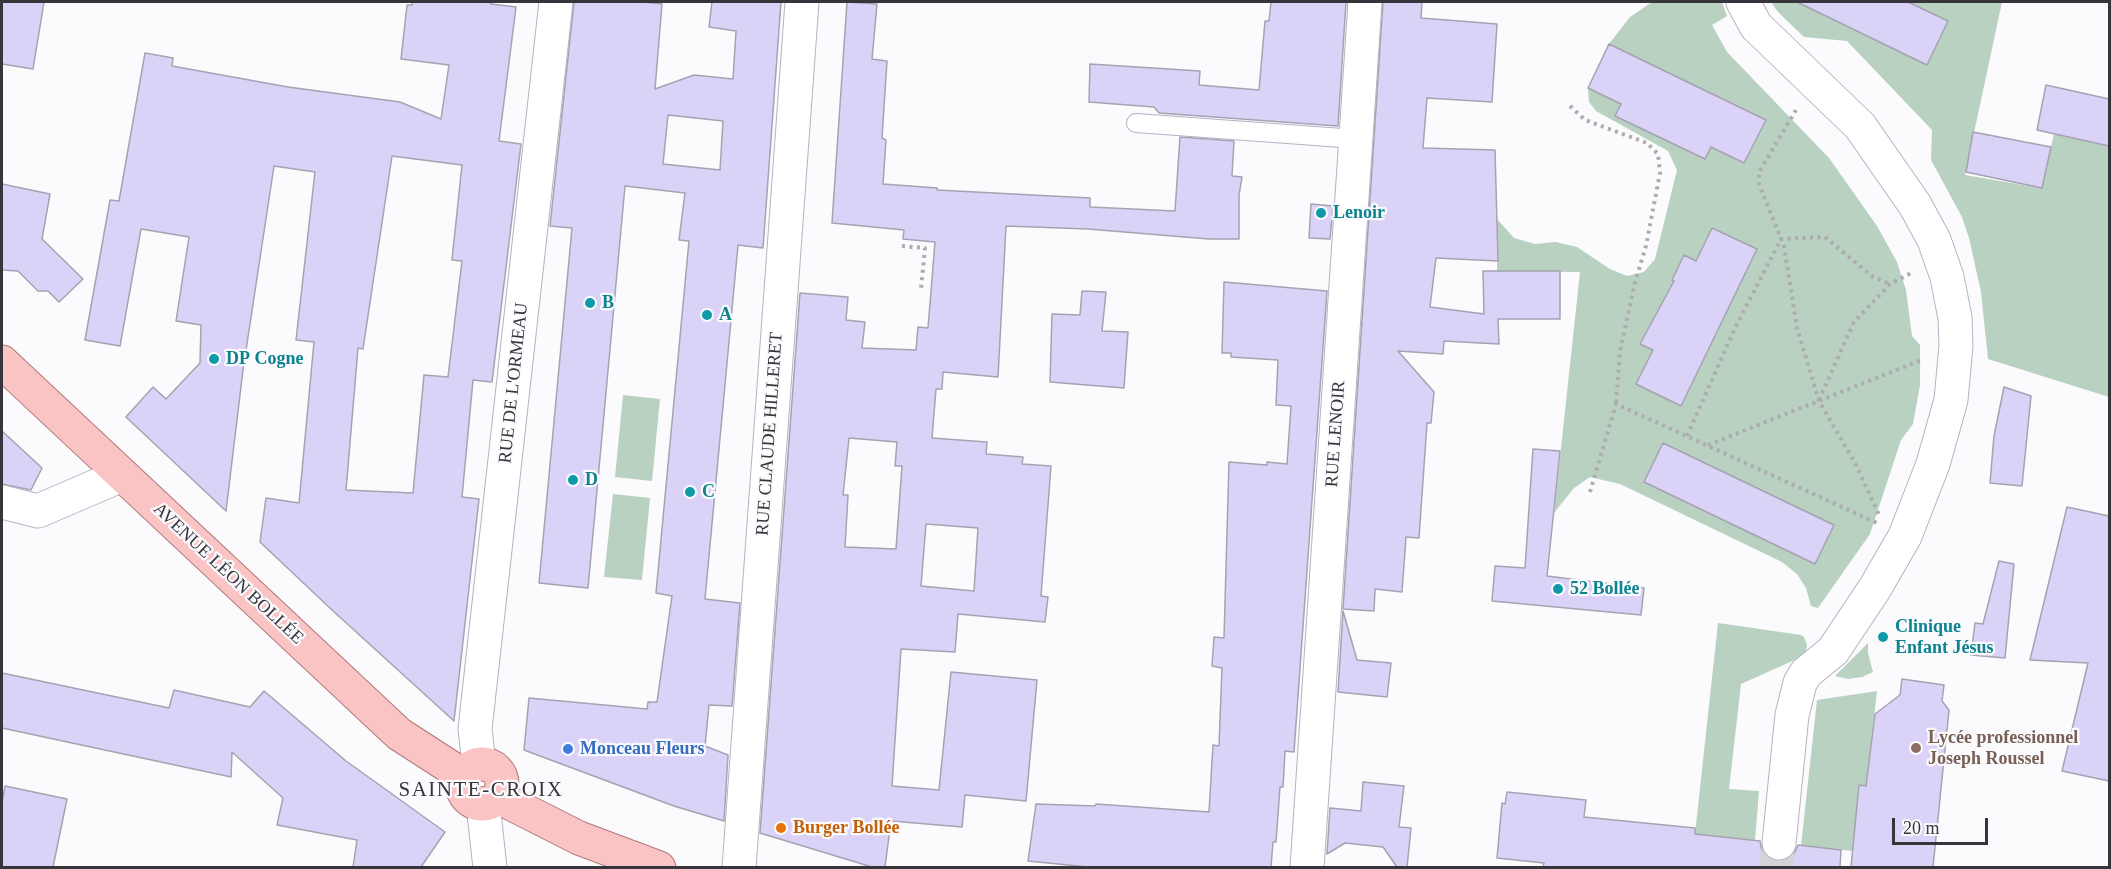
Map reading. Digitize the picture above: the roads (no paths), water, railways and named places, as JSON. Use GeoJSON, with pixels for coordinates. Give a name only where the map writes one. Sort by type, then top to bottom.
{"type":"FeatureCollection","features":[{"type":"Feature","properties":{"kind":"main road","name":"AVENUE LÉON BOLLÉE"},"geometry":{"type":"LineString","coordinates":[[2,362],[399,734],[471,770],[492,767],[498,772],[502,784],[490,801]]}},
{"type":"Feature","properties":{"kind":"main road"},"geometry":{"type":"LineString","coordinates":[[490,801],[579,838],[659,867]]}},
{"type":"Feature","properties":{"kind":"street","name":"RUE DE L'ORMEAU"},"geometry":{"type":"LineString","coordinates":[[471,770],[556,2]]}},
{"type":"Feature","properties":{"kind":"street","name":"RUE CLAUDE HILLERET"},"geometry":{"type":"LineString","coordinates":[[739,867],[802,2]]}},
{"type":"Feature","properties":{"kind":"street","name":"RUE LENOIR"},"geometry":{"type":"LineString","coordinates":[[1307,867],[1365,2]]}},
{"type":"Feature","properties":{"kind":"street"},"geometry":{"type":"LineString","coordinates":[[1743,2],[1756,26],[1860,126],[1915,206],[1940,256],[1947,277],[1955,318],[1956,346],[1952,400],[1934,464],[1905,536],[1875,588],[1833,651],[1806,673],[1800,683],[1792,715],[1779,843]]}},
{"type":"Feature","properties":{"kind":"street"},"geometry":{"type":"LineString","coordinates":[[2,502],[38,510],[122,475]]}},
{"type":"Feature","properties":{"kind":"street"},"geometry":{"type":"LineString","coordinates":[[490,801],[490,867]]}},
{"type":"Feature","properties":{"kind":"lane"},"geometry":{"type":"LineString","coordinates":[[1136,123],[1356,139]]}},
{"type":"Feature","properties":{"kind":"tunnel"},"geometry":{"type":"LineString","coordinates":[[1776,868],[1779,843]]}},
{"type":"Feature","properties":{"kind":"place","name":"Lenoir"},"geometry":{"type":"Point","coordinates":[1321,213]}},
{"type":"Feature","properties":{"kind":"place","name":"B"},"geometry":{"type":"Point","coordinates":[590,303]}},
{"type":"Feature","properties":{"kind":"place","name":"A"},"geometry":{"type":"Point","coordinates":[707,315]}},
{"type":"Feature","properties":{"kind":"place","name":"DP Cogne"},"geometry":{"type":"Point","coordinates":[214,359]}},
{"type":"Feature","properties":{"kind":"place","name":"D"},"geometry":{"type":"Point","coordinates":[573,480]}},
{"type":"Feature","properties":{"kind":"place","name":"C"},"geometry":{"type":"Point","coordinates":[690,492]}},
{"type":"Feature","properties":{"kind":"place","name":"52 Bollée"},"geometry":{"type":"Point","coordinates":[1558,589]}},
{"type":"Feature","properties":{"kind":"place","name":"Clinique Enfant Jésus"},"geometry":{"type":"Point","coordinates":[1883,637]}},
{"type":"Feature","properties":{"kind":"place","name":"Lycée professionnel Joseph Roussel"},"geometry":{"type":"Point","coordinates":[1916,748]}},
{"type":"Feature","properties":{"kind":"place","name":"Monceau Fleurs"},"geometry":{"type":"Point","coordinates":[568,749]}},
{"type":"Feature","properties":{"kind":"place","name":"Burger Bollée"},"geometry":{"type":"Point","coordinates":[781,828]}},
{"type":"Feature","properties":{"kind":"district","name":"SAINTE-CROIX"},"geometry":{"type":"Point","coordinates":[481,790]}}]}
